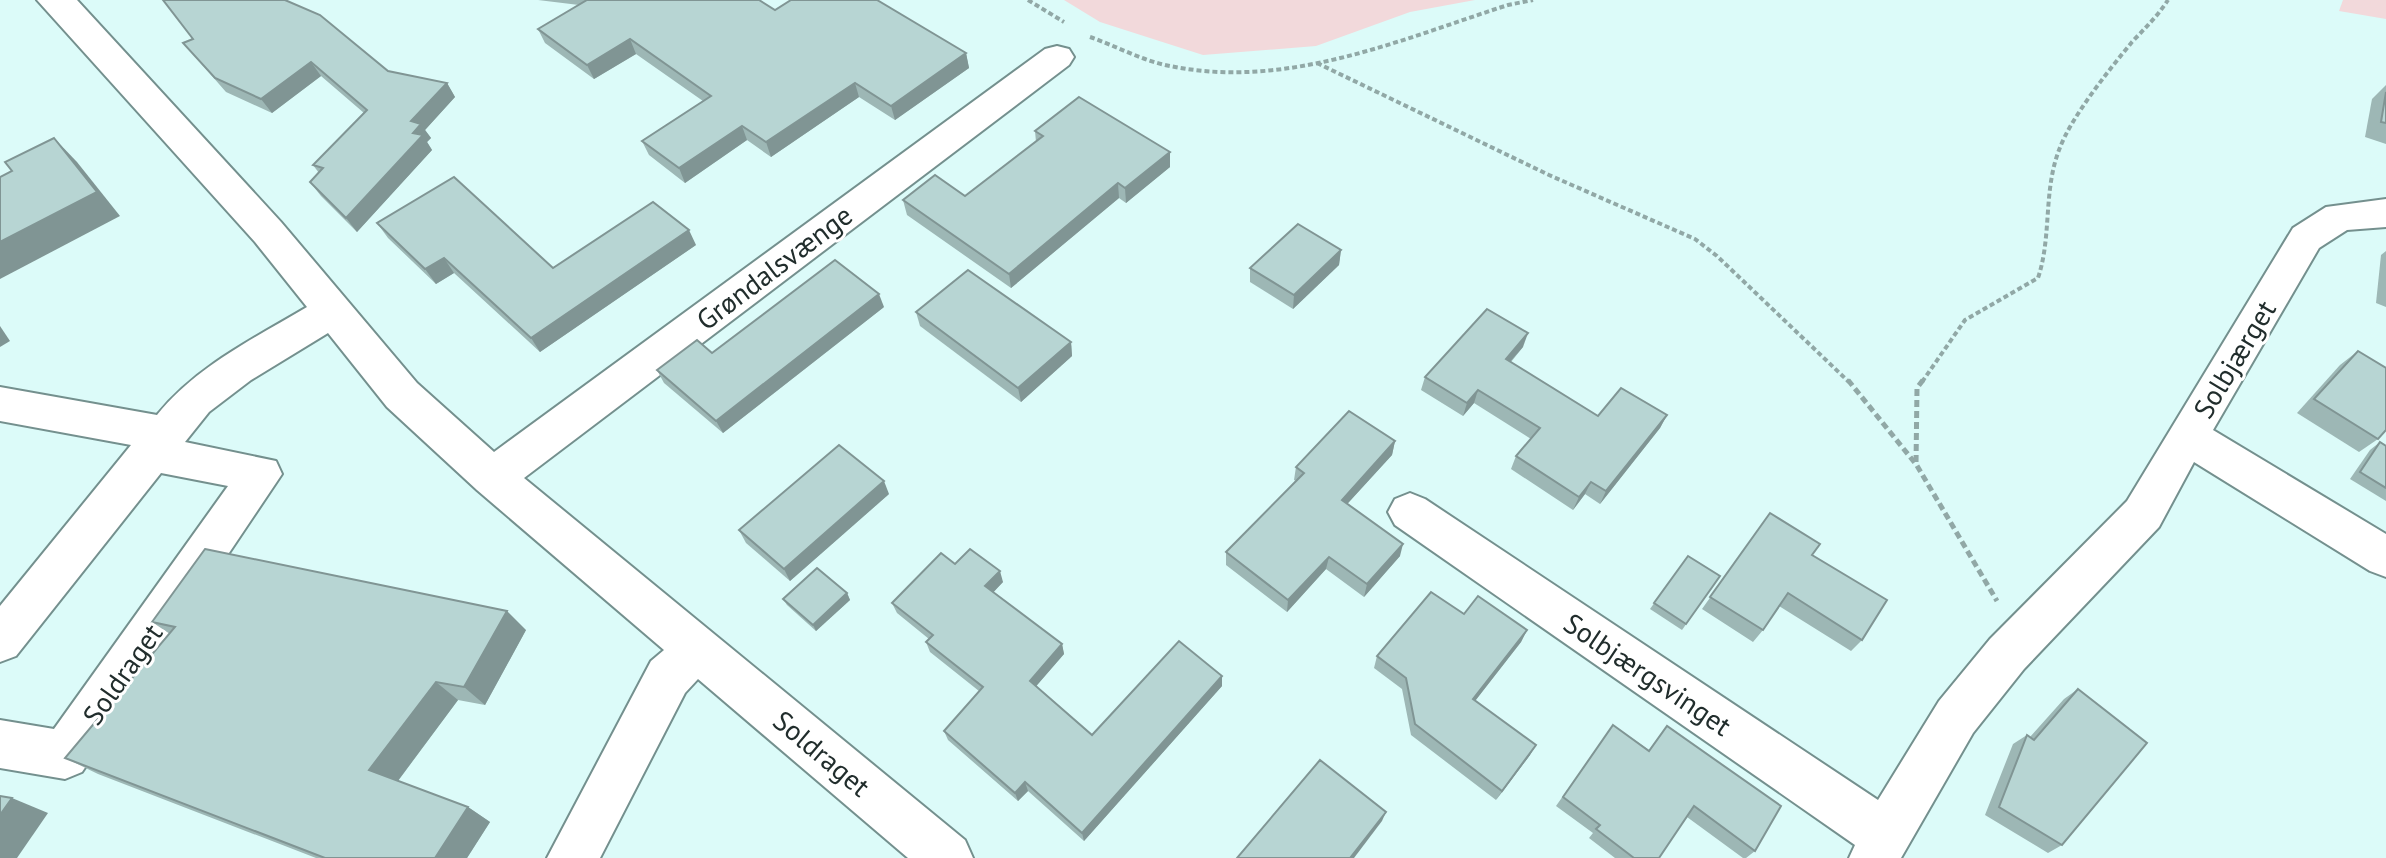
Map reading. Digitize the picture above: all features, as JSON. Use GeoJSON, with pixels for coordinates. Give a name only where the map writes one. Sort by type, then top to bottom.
{"type":"FeatureCollection","features":[{"type":"Feature","properties":{"kind":"street","name":"Soldraget"},"geometry":{"type":"LineString","coordinates":[[53,0],[65,8],[268,232],[402,395],[492,477],[947,858]]}},
{"type":"Feature","properties":{"kind":"street","name":"Grøndalsvænge"},"geometry":{"type":"LineString","coordinates":[[492,477],[1071,40]]}},
{"type":"Feature","properties":{"kind":"street","name":"Solbjærget"},"geometry":{"type":"LineString","coordinates":[[2386,213],[2339,217],[2306,238],[2187,436],[2386,557]]}},
{"type":"Feature","properties":{"kind":"street"},"geometry":{"type":"LineString","coordinates":[[0,641],[194,400],[226,376],[332,311]]}},
{"type":"Feature","properties":{"kind":"street","name":"Soldraget"},"geometry":{"type":"LineString","coordinates":[[0,404],[261,474],[65,755],[0,744]]}},
{"type":"Feature","properties":{"kind":"street","name":"Solbjærgsvinget"},"geometry":{"type":"LineString","coordinates":[[1410,512],[1880,846],[1956,717],[2021,639],[2143,514],[2187,436]]}},
{"type":"Feature","properties":{"kind":"street"},"geometry":{"type":"LineString","coordinates":[[573,858],[668,677],[697,649]]}},
{"type":"Feature","properties":{"kind":"path"},"geometry":{"type":"LineString","coordinates":[[1028,0],[1071,40],[1169,66],[1250,74],[1317,63],[1533,0]]}},
{"type":"Feature","properties":{"kind":"path"},"geometry":{"type":"LineString","coordinates":[[1916,464],[1917,388],[1965,320],[2038,278],[2047,252],[2048,196],[2059,149],[2091,96],[2134,40],[2154,22],[2168,0]]}},
{"type":"Feature","properties":{"kind":"path"},"geometry":{"type":"LineString","coordinates":[[1317,63],[1536,169],[1695,239],[1717,256],[1845,376],[1916,464],[2021,639]]}},
{"type":"Feature","properties":{"kind":"shaded area"},"geometry":{"type":"Polygon","coordinates":[[[1064,0],[1475,0],[1410,12],[1316,46],[1203,55],[1100,22],[1064,0]]]}},
{"type":"Feature","properties":{"kind":"shaded area"},"geometry":{"type":"Polygon","coordinates":[[[2343,0],[2386,0],[2386,19],[2339,11],[2343,0]]]}},
{"type":"Feature","properties":{"kind":"building"},"geometry":{"type":"Polygon","coordinates":[[[163,0],[285,0],[320,15],[388,71],[447,83],[411,121],[421,124],[413,133],[423,135],[346,218],[310,182],[323,168],[313,165],[367,110],[311,62],[261,99],[215,78],[183,43],[193,39],[163,0]]]}},
{"type":"Feature","properties":{"kind":"building"},"geometry":{"type":"Polygon","coordinates":[[[587,0],[759,0],[775,10],[791,0],[877,0],[966,53],[891,106],[855,83],[766,142],[742,126],[679,168],[642,141],[711,96],[630,39],[587,65],[538,29],[587,0]]]}},
{"type":"Feature","properties":{"kind":"building"},"geometry":{"type":"Polygon","coordinates":[[[2386,92],[2386,123],[2381,122],[2386,92]]]}},
{"type":"Feature","properties":{"kind":"building"},"geometry":{"type":"Polygon","coordinates":[[[1079,97],[1170,152],[1125,188],[1118,183],[1009,274],[903,200],[935,175],[965,196],[1043,136],[1035,131],[1079,97]]]}},
{"type":"Feature","properties":{"kind":"building"},"geometry":{"type":"Polygon","coordinates":[[[54,138],[97,192],[0,242],[0,177],[12,171],[5,162],[54,138]]]}},
{"type":"Feature","properties":{"kind":"building"},"geometry":{"type":"Polygon","coordinates":[[[454,177],[553,268],[653,202],[689,230],[531,338],[444,258],[425,269],[377,223],[454,177]]]}},
{"type":"Feature","properties":{"kind":"building"},"geometry":{"type":"Polygon","coordinates":[[[1298,224],[1341,250],[1294,295],[1250,268],[1298,224]]]}},
{"type":"Feature","properties":{"kind":"building"},"geometry":{"type":"Polygon","coordinates":[[[835,260],[879,294],[716,421],[657,370],[697,340],[712,353],[835,260]]]}},
{"type":"Feature","properties":{"kind":"building"},"geometry":{"type":"Polygon","coordinates":[[[968,270],[1071,342],[1018,388],[916,312],[968,270]]]}},
{"type":"Feature","properties":{"kind":"building"},"geometry":{"type":"Polygon","coordinates":[[[1487,309],[1528,333],[1506,359],[1598,416],[1621,388],[1667,415],[1606,491],[1591,482],[1579,497],[1516,456],[1540,428],[1478,390],[1467,403],[1425,377],[1487,309]]]}},
{"type":"Feature","properties":{"kind":"building"},"geometry":{"type":"Polygon","coordinates":[[[2358,351],[2386,368],[2386,430],[2378,439],[2314,399],[2358,351]]]}},
{"type":"Feature","properties":{"kind":"building"},"geometry":{"type":"Polygon","coordinates":[[[1349,411],[1395,441],[1342,500],[1403,544],[1367,584],[1329,557],[1288,600],[1226,552],[1304,473],[1296,467],[1349,411]]]}},
{"type":"Feature","properties":{"kind":"building"},"geometry":{"type":"Polygon","coordinates":[[[2380,442],[2386,446],[2386,488],[2360,472],[2380,442]]]}},
{"type":"Feature","properties":{"kind":"building"},"geometry":{"type":"Polygon","coordinates":[[[839,445],[884,481],[784,569],[739,530],[839,445]]]}},
{"type":"Feature","properties":{"kind":"building"},"geometry":{"type":"Polygon","coordinates":[[[1770,513],[1820,544],[1812,555],[1887,600],[1862,640],[1788,593],[1763,630],[1710,597],[1770,513]]]}},
{"type":"Feature","properties":{"kind":"building"},"geometry":{"type":"Polygon","coordinates":[[[205,549],[507,611],[464,687],[436,682],[369,770],[468,807],[435,858],[325,858],[65,758],[175,627],[152,622],[205,549]]]}},
{"type":"Feature","properties":{"kind":"building"},"geometry":{"type":"Polygon","coordinates":[[[970,549],[1000,571],[985,586],[1062,644],[1030,681],[1092,735],[1179,641],[1222,676],[1082,833],[1025,782],[1015,793],[944,731],[983,687],[926,642],[933,635],[892,603],[941,553],[955,564],[970,549]]]}},
{"type":"Feature","properties":{"kind":"building"},"geometry":{"type":"Polygon","coordinates":[[[1688,556],[1720,576],[1686,624],[1654,603],[1688,556]]]}},
{"type":"Feature","properties":{"kind":"building"},"geometry":{"type":"Polygon","coordinates":[[[817,568],[847,593],[813,625],[783,599],[817,568]]]}},
{"type":"Feature","properties":{"kind":"building"},"geometry":{"type":"Polygon","coordinates":[[[1431,592],[1464,614],[1478,596],[1527,630],[1473,699],[1536,745],[1502,791],[1415,724],[1406,678],[1377,656],[1431,592]]]}},
{"type":"Feature","properties":{"kind":"building"},"geometry":{"type":"Polygon","coordinates":[[[2078,689],[2147,743],[2062,845],[1999,807],[2027,735],[2034,740],[2078,689]]]}},
{"type":"Feature","properties":{"kind":"building"},"geometry":{"type":"Polygon","coordinates":[[[1613,725],[1649,751],[1667,726],[1781,806],[1755,851],[1694,806],[1659,858],[1634,858],[1596,829],[1600,825],[1563,797],[1613,725]]]}},
{"type":"Feature","properties":{"kind":"building"},"geometry":{"type":"Polygon","coordinates":[[[1320,760],[1386,812],[1350,858],[1237,858],[1320,760]]]}},
{"type":"Feature","properties":{"kind":"building"},"geometry":{"type":"Polygon","coordinates":[[[0,796],[12,798],[0,815],[0,796]]]}}]}
